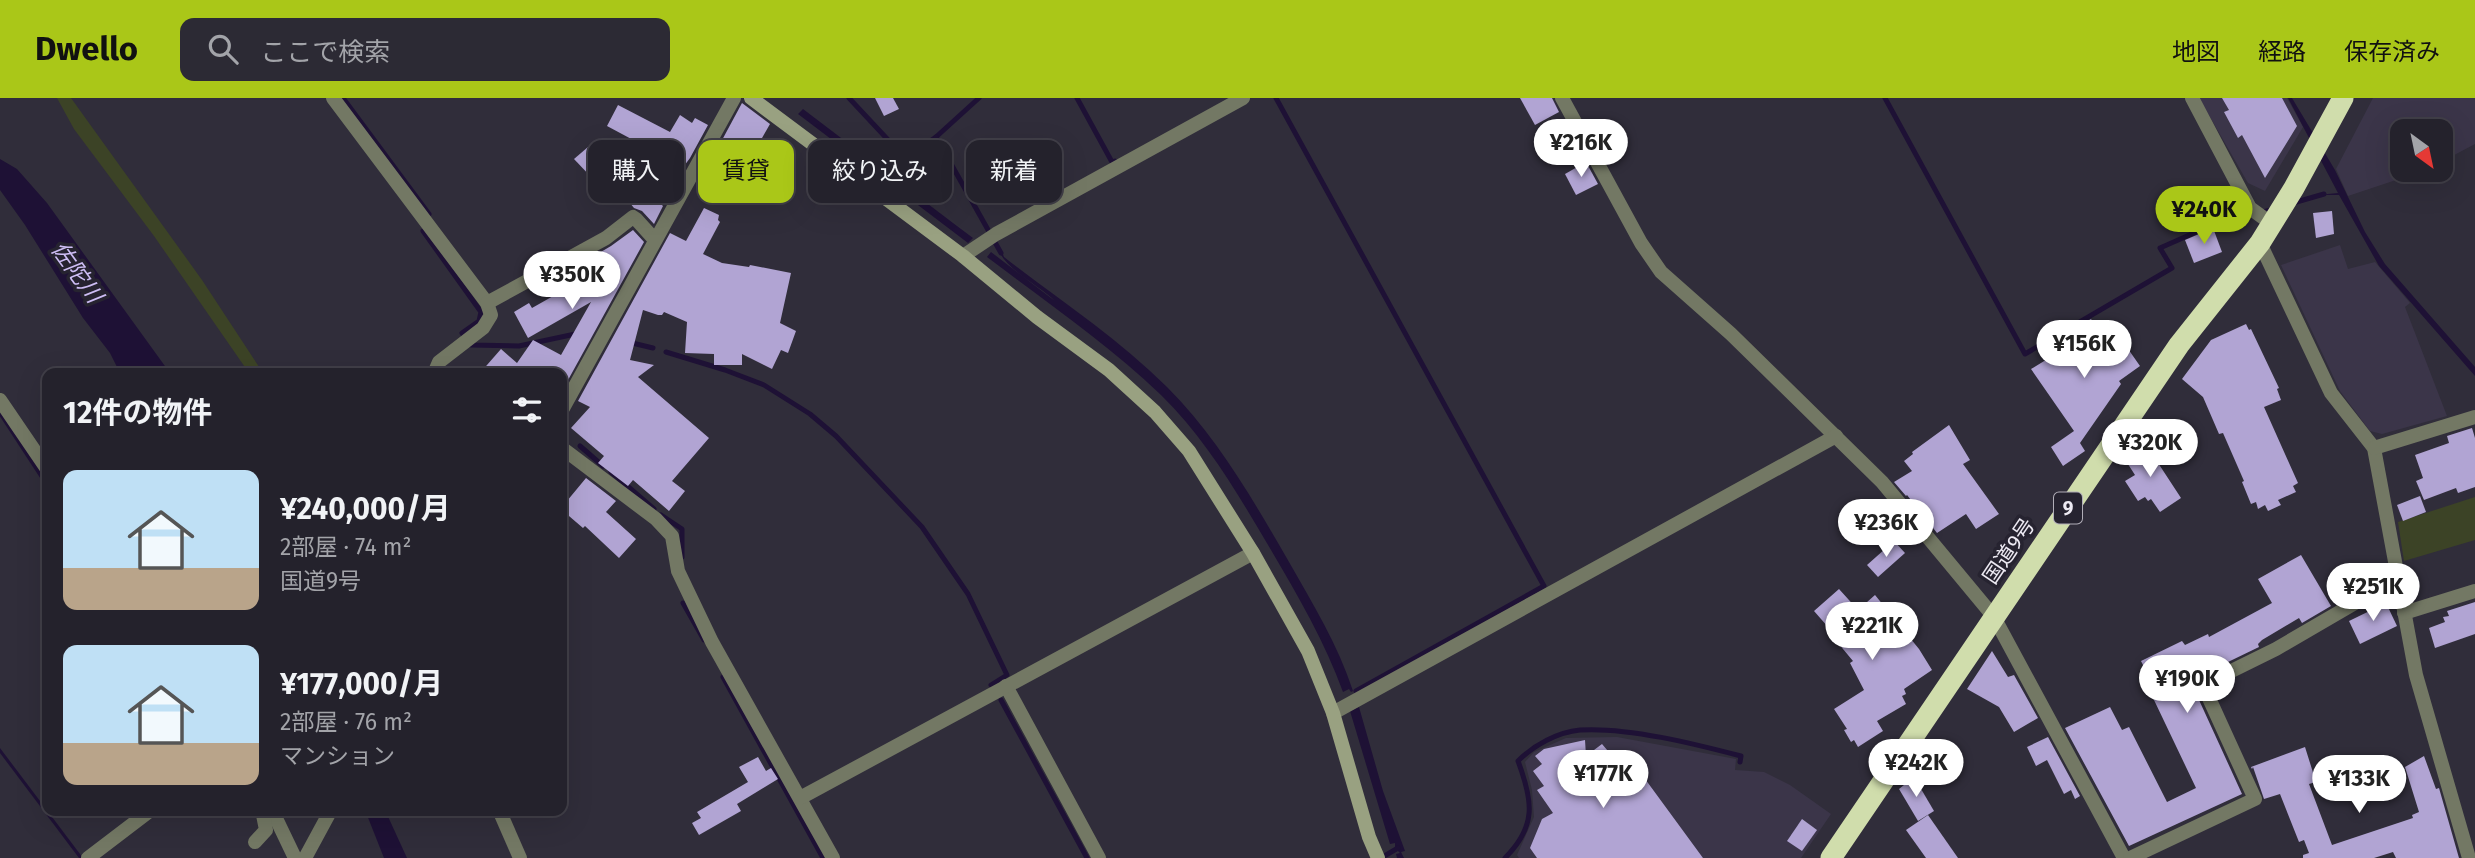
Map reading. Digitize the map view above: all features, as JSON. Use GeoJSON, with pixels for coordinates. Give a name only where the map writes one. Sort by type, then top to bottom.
{"type":"FeatureCollection","features":[{"type":"Feature","properties":{"kind":"highway","name":"国道9号"},"geometry":{"type":"LineString","coordinates":[[1831,858],[2179,345],[2260,243],[2343,98]]}},
{"type":"Feature","properties":{"kind":"street"},"geometry":{"type":"LineString","coordinates":[[333,98],[487,303],[491,315],[483,328],[444,356],[437,368]]}},
{"type":"Feature","properties":{"kind":"street"},"geometry":{"type":"LineString","coordinates":[[567,401],[734,98]]}},
{"type":"Feature","properties":{"kind":"street"},"geometry":{"type":"LineString","coordinates":[[751,98],[1109,370],[1155,412],[1189,451],[1253,553],[1308,651],[1332,713],[1378,858]]}},
{"type":"Feature","properties":{"kind":"street"},"geometry":{"type":"LineString","coordinates":[[963,257],[996,234],[1243,98]]}},
{"type":"Feature","properties":{"kind":"street"},"geometry":{"type":"LineString","coordinates":[[1562,98],[1641,243],[1661,272],[1731,334],[1882,482],[1994,617],[2124,858]]}},
{"type":"Feature","properties":{"kind":"street"},"geometry":{"type":"LineString","coordinates":[[2192,98],[2250,208],[2272,223]]}},
{"type":"Feature","properties":{"kind":"street"},"geometry":{"type":"LineString","coordinates":[[487,303],[606,238],[633,217],[655,240]]}},
{"type":"Feature","properties":{"kind":"street"},"geometry":{"type":"LineString","coordinates":[[2260,243],[2331,393],[2374,447],[2416,675],[2469,858]]}},
{"type":"Feature","properties":{"kind":"street"},"geometry":{"type":"LineString","coordinates":[[0,400],[42,462]]}},
{"type":"Feature","properties":{"kind":"street"},"geometry":{"type":"LineString","coordinates":[[2374,447],[2475,417]]}},
{"type":"Feature","properties":{"kind":"street"},"geometry":{"type":"LineString","coordinates":[[1332,713],[1836,436]]}},
{"type":"Feature","properties":{"kind":"street"},"geometry":{"type":"LineString","coordinates":[[567,452],[656,519],[672,536],[678,571],[707,631],[833,858]]}},
{"type":"Feature","properties":{"kind":"street"},"geometry":{"type":"LineString","coordinates":[[800,798],[1253,553]]}},
{"type":"Feature","properties":{"kind":"street"},"geometry":{"type":"LineString","coordinates":[[2130,858],[2255,799],[2203,685],[2276,649],[2398,578]]}},
{"type":"Feature","properties":{"kind":"street"},"geometry":{"type":"LineString","coordinates":[[2404,613],[2475,591]]}},
{"type":"Feature","properties":{"kind":"street"},"geometry":{"type":"LineString","coordinates":[[1006,686],[1099,858]]}},
{"type":"Feature","properties":{"kind":"street"},"geometry":{"type":"LineString","coordinates":[[88,858],[143,816]]}},
{"type":"Feature","properties":{"kind":"street"},"geometry":{"type":"LineString","coordinates":[[260,837],[266,830],[263,816]]}},
{"type":"Feature","properties":{"kind":"street"},"geometry":{"type":"LineString","coordinates":[[276,816],[302,858],[327,816]]}},
{"type":"Feature","properties":{"kind":"street"},"geometry":{"type":"LineString","coordinates":[[502,816],[520,858]]}},
{"type":"Feature","properties":{"kind":"shaded area"},"geometry":{"type":"Polygon","coordinates":[[[2199,98],[2287,98],[2303,127],[2265,191],[2248,183],[2199,98]]]}},
{"type":"Feature","properties":{"kind":"shaded area"},"geometry":{"type":"Polygon","coordinates":[[[2373,98],[2475,98],[2475,144],[2454,155],[2454,119],[2390,119],[2390,182],[2348,196],[2336,169],[2373,98]]]}},
{"type":"Feature","properties":{"kind":"shaded area"},"geometry":{"type":"Polygon","coordinates":[[[2340,245],[2348,269],[2375,262],[2410,303],[2405,307],[2447,416],[2382,434],[2370,431],[2340,391],[2281,265],[2340,245]]]}},
{"type":"Feature","properties":{"kind":"shaded area"},"geometry":{"type":"Polygon","coordinates":[[[1617,737],[1736,759],[1735,770],[1764,772],[1790,785],[1831,814],[1801,858],[1519,858],[1517,855],[1534,817],[1532,790],[1525,762],[1534,752],[1566,738],[1617,737]]]}},
{"type":"Feature","properties":{"kind":"green space"},"geometry":{"type":"Polygon","coordinates":[[[57,98],[71,98],[202,280],[260,368],[246,368],[154,236],[74,129],[57,98]]]}},
{"type":"Feature","properties":{"kind":"green space"},"geometry":{"type":"Polygon","coordinates":[[[2475,497],[2475,540],[2404,561],[2398,522],[2475,497]]]}},
{"type":"Feature","properties":{"kind":"water"},"geometry":{"type":"Polygon","coordinates":[[[2288,98],[2292,98],[2335,170],[2365,232],[2385,264],[2475,367],[2475,376],[2379,266],[2339,195],[2318,195],[2338,193],[2288,98]]]}},
{"type":"Feature","properties":{"kind":"water"},"geometry":{"type":"Polygon","coordinates":[[[803,109],[844,140],[832,140],[798,114],[803,109]]]}},
{"type":"Feature","properties":{"kind":"water","name":"佐陀川"},"geometry":{"type":"Polygon","coordinates":[[[0,159],[17,169],[47,203],[166,368],[118,368],[0,190],[0,159]]]}},
{"type":"Feature","properties":{"kind":"water"},"geometry":{"type":"Polygon","coordinates":[[[915,203],[927,203],[973,238],[968,243],[915,203]]]}},
{"type":"Feature","properties":{"kind":"water"},"geometry":{"type":"Polygon","coordinates":[[[998,249],[1001,249],[1004,257],[1108,335],[1148,369],[1203,427],[1248,493],[1307,593],[1332,641],[1353,691],[1349,689],[1343,692],[1319,637],[1291,585],[1234,489],[1178,412],[1120,358],[987,257],[991,252],[1055,301],[1015,270],[1002,256],[998,249]]]}},
{"type":"Feature","properties":{"kind":"water"},"geometry":{"type":"Polygon","coordinates":[[[1359,707],[1383,791],[1405,851],[1401,852],[1404,858],[1397,858],[1396,854],[1400,853],[1395,848],[1395,843],[1390,844],[1350,711],[1359,707]]]}},
{"type":"Feature","properties":{"kind":"water"},"geometry":{"type":"Polygon","coordinates":[[[0,748],[42,804],[42,809],[0,753],[0,748]]]}},
{"type":"Feature","properties":{"kind":"water"},"geometry":{"type":"Polygon","coordinates":[[[47,816],[51,816],[83,858],[79,858],[47,816]]]}},
{"type":"Feature","properties":{"kind":"water"},"geometry":{"type":"Polygon","coordinates":[[[367,816],[388,816],[407,858],[384,858],[367,816]]]}},
{"type":"Feature","properties":{"kind":"building"},"geometry":{"type":"Polygon","coordinates":[[[875,98],[893,98],[899,109],[884,116],[875,98]]]}},
{"type":"Feature","properties":{"kind":"building"},"geometry":{"type":"Polygon","coordinates":[[[1520,98],[1552,98],[1559,112],[1535,125],[1520,98]]]}},
{"type":"Feature","properties":{"kind":"building"},"geometry":{"type":"Polygon","coordinates":[[[2222,98],[2282,98],[2297,126],[2265,178],[2242,135],[2238,138],[2224,112],[2229,110],[2222,98]]]}},
{"type":"Feature","properties":{"kind":"building"},"geometry":{"type":"Polygon","coordinates":[[[742,103],[770,124],[761,140],[722,140],[742,103]]]}},
{"type":"Feature","properties":{"kind":"building"},"geometry":{"type":"Polygon","coordinates":[[[618,105],[670,132],[680,115],[692,123],[695,118],[708,125],[684,166],[684,140],[633,140],[607,126],[618,105]]]}},
{"type":"Feature","properties":{"kind":"building"},"geometry":{"type":"Polygon","coordinates":[[[588,147],[588,174],[574,159],[588,147]]]}},
{"type":"Feature","properties":{"kind":"building"},"geometry":{"type":"Polygon","coordinates":[[[1586,162],[1598,184],[1576,195],[1565,174],[1586,162]]]}},
{"type":"Feature","properties":{"kind":"building"},"geometry":{"type":"Polygon","coordinates":[[[630,203],[660,203],[663,206],[654,224],[642,211],[630,203]]]}},
{"type":"Feature","properties":{"kind":"building"},"geometry":{"type":"Polygon","coordinates":[[[704,208],[719,215],[720,222],[703,254],[722,263],[791,273],[780,323],[796,331],[788,353],[781,350],[772,369],[742,354],[742,365],[714,365],[714,354],[685,353],[687,322],[664,312],[658,315],[643,310],[630,360],[654,365],[638,377],[709,438],[672,481],[685,491],[669,511],[633,480],[628,486],[598,463],[604,456],[571,428],[590,407],[578,401],[670,233],[686,241],[704,208]]]}},
{"type":"Feature","properties":{"kind":"building"},"geometry":{"type":"Polygon","coordinates":[[[2332,211],[2334,234],[2316,238],[2313,213],[2332,211]]]}},
{"type":"Feature","properties":{"kind":"building"},"geometry":{"type":"Polygon","coordinates":[[[2213,228],[2222,252],[2194,263],[2185,240],[2213,228]]]}},
{"type":"Feature","properties":{"kind":"building"},"geometry":{"type":"Polygon","coordinates":[[[633,230],[644,242],[567,382],[567,368],[484,368],[501,349],[517,363],[533,340],[561,355],[591,302],[528,338],[514,312],[529,303],[532,308],[562,291],[555,279],[633,230]]]}},
{"type":"Feature","properties":{"kind":"building"},"geometry":{"type":"Polygon","coordinates":[[[2091,319],[2097,328],[2101,326],[2103,330],[2112,326],[2140,366],[2119,381],[2121,384],[2080,443],[2085,451],[2063,466],[2051,447],[2074,431],[2031,369],[2062,350],[2056,340],[2091,319]]]}},
{"type":"Feature","properties":{"kind":"building"},"geometry":{"type":"Polygon","coordinates":[[[2246,324],[2249,330],[2251,329],[2279,388],[2277,389],[2281,400],[2264,407],[2298,483],[2293,486],[2296,492],[2278,500],[2281,505],[2268,511],[2265,505],[2258,509],[2256,502],[2251,504],[2223,433],[2219,434],[2203,397],[2182,379],[2211,340],[2246,324]]]}},
{"type":"Feature","properties":{"kind":"building"},"geometry":{"type":"Polygon","coordinates":[[[1949,425],[1970,460],[1963,464],[1999,514],[1976,529],[1966,514],[1937,533],[1894,482],[1912,471],[1904,461],[1912,452],[1949,425]]]}},
{"type":"Feature","properties":{"kind":"building"},"geometry":{"type":"Polygon","coordinates":[[[2472,428],[2475,438],[2475,487],[2458,493],[2456,488],[2424,500],[2416,481],[2423,478],[2415,455],[2449,443],[2447,436],[2472,428]]]}},
{"type":"Feature","properties":{"kind":"building"},"geometry":{"type":"Polygon","coordinates":[[[2145,443],[2181,498],[2160,512],[2151,499],[2148,501],[2145,497],[2138,501],[2125,481],[2135,475],[2124,458],[2145,443]]]}},
{"type":"Feature","properties":{"kind":"building"},"geometry":{"type":"Polygon","coordinates":[[[586,478],[616,501],[606,512],[636,539],[619,558],[585,526],[583,528],[567,514],[567,501],[586,478]]]}},
{"type":"Feature","properties":{"kind":"building"},"geometry":{"type":"Polygon","coordinates":[[[2420,496],[2426,512],[2403,521],[2397,505],[2420,496]]]}},
{"type":"Feature","properties":{"kind":"building"},"geometry":{"type":"Polygon","coordinates":[[[1894,541],[1905,553],[1878,577],[1867,565],[1894,541]]]}},
{"type":"Feature","properties":{"kind":"building"},"geometry":{"type":"Polygon","coordinates":[[[2301,555],[2331,606],[2302,623],[2299,618],[2262,640],[2258,644],[2259,647],[2199,676],[2193,682],[2242,794],[2129,846],[2065,728],[2110,707],[2122,730],[2129,727],[2167,802],[2196,788],[2144,679],[2149,677],[2141,661],[2182,641],[2185,645],[2208,634],[2209,637],[2272,603],[2258,579],[2301,555]]]}},
{"type":"Feature","properties":{"kind":"building"},"geometry":{"type":"Polygon","coordinates":[[[1839,589],[1858,610],[1875,595],[1919,649],[1932,670],[1904,689],[1906,694],[1902,696],[1906,704],[1877,721],[1883,731],[1858,747],[1854,740],[1851,742],[1844,730],[1847,729],[1834,709],[1864,690],[1850,663],[1853,661],[1814,611],[1839,589]]]}},
{"type":"Feature","properties":{"kind":"building"},"geometry":{"type":"Polygon","coordinates":[[[2475,602],[2475,634],[2435,648],[2429,628],[2445,622],[2443,617],[2449,616],[2447,611],[2475,602]]]}},
{"type":"Feature","properties":{"kind":"building"},"geometry":{"type":"Polygon","coordinates":[[[2386,603],[2397,626],[2360,644],[2349,621],[2386,603]]]}},
{"type":"Feature","properties":{"kind":"building"},"geometry":{"type":"Polygon","coordinates":[[[1992,651],[2008,677],[2014,675],[2038,718],[2014,732],[1999,707],[1967,689],[1992,651]]]}},
{"type":"Feature","properties":{"kind":"building"},"geometry":{"type":"Polygon","coordinates":[[[2048,737],[2080,796],[2075,799],[2071,790],[2064,794],[2047,760],[2036,766],[2027,747],[2048,737]]]}},
{"type":"Feature","properties":{"kind":"building"},"geometry":{"type":"Polygon","coordinates":[[[1585,740],[1586,756],[1602,744],[1619,764],[1629,757],[1703,858],[1537,858],[1530,848],[1542,819],[1553,813],[1537,790],[1544,786],[1533,771],[1542,764],[1535,756],[1544,749],[1585,740]]]}},
{"type":"Feature","properties":{"kind":"building"},"geometry":{"type":"Polygon","coordinates":[[[2305,747],[2316,782],[2309,784],[2332,845],[2413,818],[2412,815],[2419,812],[2405,767],[2424,756],[2436,789],[2439,788],[2459,858],[2396,858],[2393,852],[2374,858],[2303,858],[2303,855],[2309,853],[2304,840],[2299,842],[2280,794],[2264,799],[2251,767],[2305,747]]]}},
{"type":"Feature","properties":{"kind":"building"},"geometry":{"type":"Polygon","coordinates":[[[758,757],[766,771],[771,768],[778,779],[737,804],[741,811],[699,835],[692,823],[701,818],[697,812],[748,782],[739,767],[758,757]]]}},
{"type":"Feature","properties":{"kind":"building"},"geometry":{"type":"Polygon","coordinates":[[[1914,777],[1934,811],[1918,821],[1899,789],[1914,777]]]}},
{"type":"Feature","properties":{"kind":"building"},"geometry":{"type":"Polygon","coordinates":[[[1928,815],[1958,858],[1926,858],[1906,830],[1928,815]]]}},
{"type":"Feature","properties":{"kind":"building"},"geometry":{"type":"Polygon","coordinates":[[[1802,819],[1817,830],[1802,851],[1787,841],[1802,819]]]}},
{"type":"Feature","properties":{"kind":"waterway"},"geometry":{"type":"LineString","coordinates":[[343,98],[429,214]]}},
{"type":"Feature","properties":{"kind":"waterway"},"geometry":{"type":"LineString","coordinates":[[849,98],[905,158],[936,137],[979,98]]}},
{"type":"Feature","properties":{"kind":"waterway"},"geometry":{"type":"LineString","coordinates":[[1077,98],[1112,162],[1115,161]]}},
{"type":"Feature","properties":{"kind":"waterway"},"geometry":{"type":"LineString","coordinates":[[1276,98],[1544,586],[1356,691]]}},
{"type":"Feature","properties":{"kind":"waterway"},"geometry":{"type":"LineString","coordinates":[[1885,98],[2025,354],[2172,268],[2160,248],[2203,229],[2274,209]]}},
{"type":"Feature","properties":{"kind":"waterway"},"geometry":{"type":"LineString","coordinates":[[936,137],[1001,253]]}},
{"type":"Feature","properties":{"kind":"waterway"},"geometry":{"type":"LineString","coordinates":[[2293,203],[2324,194]]}},
{"type":"Feature","properties":{"kind":"waterway"},"geometry":{"type":"LineString","coordinates":[[430,227],[423,231],[481,312],[479,321],[462,333],[471,345],[519,346],[580,333]]}},
{"type":"Feature","properties":{"kind":"waterway"},"geometry":{"type":"LineString","coordinates":[[628,342],[653,348]]}},
{"type":"Feature","properties":{"kind":"waterway"},"geometry":{"type":"LineString","coordinates":[[666,352],[764,385],[810,414],[836,436],[922,527],[968,594],[1007,675],[991,685]]}},
{"type":"Feature","properties":{"kind":"waterway"},"geometry":{"type":"LineString","coordinates":[[0,412],[42,476]]}},
{"type":"Feature","properties":{"kind":"waterway"},"geometry":{"type":"LineString","coordinates":[[580,446],[603,466]]}},
{"type":"Feature","properties":{"kind":"waterway"},"geometry":{"type":"LineString","coordinates":[[611,472],[654,509]]}},
{"type":"Feature","properties":{"kind":"waterway"},"geometry":{"type":"LineString","coordinates":[[661,515],[682,529],[682,557]]}},
{"type":"Feature","properties":{"kind":"waterway"},"geometry":{"type":"LineString","coordinates":[[683,603],[704,640]]}},
{"type":"Feature","properties":{"kind":"waterway"},"geometry":{"type":"LineString","coordinates":[[723,677],[823,858]]}},
{"type":"Feature","properties":{"kind":"waterway"},"geometry":{"type":"LineString","coordinates":[[1001,700],[1087,858]]}},
{"type":"Feature","properties":{"kind":"waterway"},"geometry":{"type":"LineString","coordinates":[[1505,858],[1523,835],[1529,812],[1527,789],[1518,761],[1555,736],[1580,730],[1619,731],[1741,756],[1740,762]]}},
{"type":"Feature","properties":{"kind":"waterway"},"geometry":{"type":"LineString","coordinates":[[1381,858],[1398,848]]}}]}
